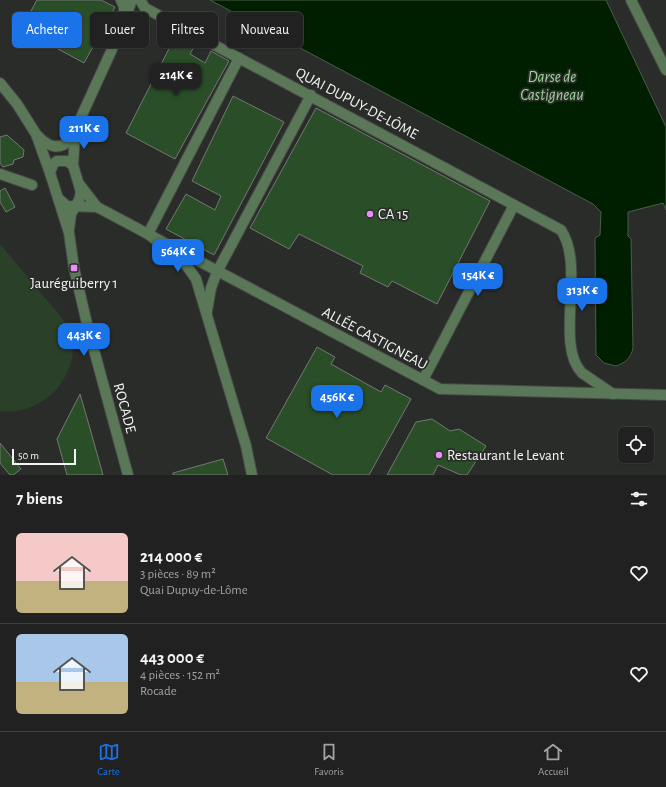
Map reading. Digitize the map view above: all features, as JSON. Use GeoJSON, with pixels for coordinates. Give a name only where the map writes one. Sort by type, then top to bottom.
{"type":"FeatureCollection","features":[{"type":"Feature","properties":{"kind":"street"},"geometry":{"type":"LineString","coordinates":[[121,0],[124,7],[124,12]]}},
{"type":"Feature","properties":{"kind":"street"},"geometry":{"type":"LineString","coordinates":[[630,0],[666,70]]}},
{"type":"Feature","properties":{"kind":"street"},"geometry":{"type":"LineString","coordinates":[[129,12],[136,2]]}},
{"type":"Feature","properties":{"kind":"street","name":"QUAI DUPUY-DE-LÔME"},"geometry":{"type":"LineString","coordinates":[[136,2],[561,230],[568,242],[571,257],[570,336],[574,357],[582,373],[614,394]]}},
{"type":"Feature","properties":{"kind":"street"},"geometry":{"type":"LineString","coordinates":[[36,134],[50,146],[56,147],[67,144],[75,132],[112,48]]}},
{"type":"Feature","properties":{"kind":"street"},"geometry":{"type":"LineString","coordinates":[[239,58],[148,234],[184,262],[196,279],[246,446],[252,475]]}},
{"type":"Feature","properties":{"kind":"street"},"geometry":{"type":"LineString","coordinates":[[0,83],[17,104],[36,134],[69,232]]}},
{"type":"Feature","properties":{"kind":"street"},"geometry":{"type":"LineString","coordinates":[[206,313],[211,288],[218,271],[311,95]]}},
{"type":"Feature","properties":{"kind":"street"},"geometry":{"type":"LineString","coordinates":[[69,232],[71,214],[81,196],[80,185],[73,165],[75,132]]}},
{"type":"Feature","properties":{"kind":"street"},"geometry":{"type":"LineString","coordinates":[[50,173],[53,164],[57,161],[67,161],[73,165]]}},
{"type":"Feature","properties":{"kind":"street"},"geometry":{"type":"LineString","coordinates":[[0,174],[32,185]]}},
{"type":"Feature","properties":{"kind":"street"},"geometry":{"type":"LineString","coordinates":[[80,185],[96,207]]}},
{"type":"Feature","properties":{"kind":"street"},"geometry":{"type":"LineString","coordinates":[[59,199],[67,206],[96,207]]}},
{"type":"Feature","properties":{"kind":"street"},"geometry":{"type":"LineString","coordinates":[[423,380],[514,205]]}},
{"type":"Feature","properties":{"kind":"street","name":"ALLÉE CASTIGNEAU"},"geometry":{"type":"LineString","coordinates":[[96,207],[440,389],[666,395]]}},
{"type":"Feature","properties":{"kind":"street","name":"ROCADE"},"geometry":{"type":"LineString","coordinates":[[69,232],[74,268],[88,328],[128,475]]}},
{"type":"Feature","properties":{"kind":"shaded area"},"geometry":{"type":"Polygon","coordinates":[[[0,244],[66,324],[73,342],[72,360],[69,369],[53,393],[41,402],[28,408],[7,412],[0,411],[0,244]]]}},
{"type":"Feature","properties":{"kind":"water","name":"Darse de Castigneau"},"geometry":{"type":"Polygon","coordinates":[[[210,0],[606,0],[666,127],[666,210],[663,203],[628,212],[628,236],[631,239],[633,348],[631,355],[627,360],[616,366],[604,363],[596,355],[595,238],[600,235],[601,212],[593,204],[300,48],[303,48],[303,12],[233,12],[210,0]]]}},
{"type":"Feature","properties":{"kind":"building"},"geometry":{"type":"Polygon","coordinates":[[[37,0],[101,0],[115,7],[112,12],[90,12],[90,48],[92,48],[84,63],[56,48],[82,48],[82,12],[30,12],[37,0]]]}},
{"type":"Feature","properties":{"kind":"building"},"geometry":{"type":"Polygon","coordinates":[[[169,48],[193,48],[190,54],[205,63],[211,51],[229,61],[175,159],[126,133],[169,48]]]}},
{"type":"Feature","properties":{"kind":"building"},"geometry":{"type":"Polygon","coordinates":[[[233,96],[284,122],[214,255],[166,229],[186,194],[215,210],[221,196],[192,181],[233,96]]]}},
{"type":"Feature","properties":{"kind":"building","name":"CA 15"},"geometry":{"type":"Polygon","coordinates":[[[316,108],[490,201],[437,304],[392,281],[388,287],[360,273],[363,266],[299,234],[289,249],[250,228],[316,108]]]}},
{"type":"Feature","properties":{"kind":"building"},"geometry":{"type":"Polygon","coordinates":[[[7,135],[24,150],[23,157],[14,160],[13,164],[3,167],[0,163],[0,137],[7,135]]]}},
{"type":"Feature","properties":{"kind":"building"},"geometry":{"type":"Polygon","coordinates":[[[5,188],[15,207],[6,212],[0,202],[0,191],[5,188]]]}},
{"type":"Feature","properties":{"kind":"building"},"geometry":{"type":"Polygon","coordinates":[[[317,347],[335,357],[331,364],[381,392],[385,385],[411,399],[369,475],[333,475],[266,438],[317,347]]]}},
{"type":"Feature","properties":{"kind":"building"},"geometry":{"type":"Polygon","coordinates":[[[80,394],[103,475],[67,475],[57,439],[80,394]]]}},
{"type":"Feature","properties":{"kind":"building","name":"Restaurant le Levant"},"geometry":{"type":"Polygon","coordinates":[[[432,419],[450,431],[459,429],[486,446],[467,475],[461,475],[438,465],[433,475],[387,475],[416,422],[432,419]]]}},
{"type":"Feature","properties":{"kind":"building"},"geometry":{"type":"Polygon","coordinates":[[[0,443],[21,469],[13,475],[10,475],[0,463],[0,443]]]}},
{"type":"Feature","properties":{"kind":"building"},"geometry":{"type":"Polygon","coordinates":[[[223,459],[228,475],[173,475],[173,473],[223,459]]]}},
{"type":"Feature","properties":{"kind":"place","name":"CA 15"},"geometry":{"type":"Point","coordinates":[370,214]}},
{"type":"Feature","properties":{"kind":"place","name":"Jauréguiberry 1"},"geometry":{"type":"Point","coordinates":[74,268]}},
{"type":"Feature","properties":{"kind":"place","name":"Restaurant le Levant"},"geometry":{"type":"Point","coordinates":[439,455]}}]}
